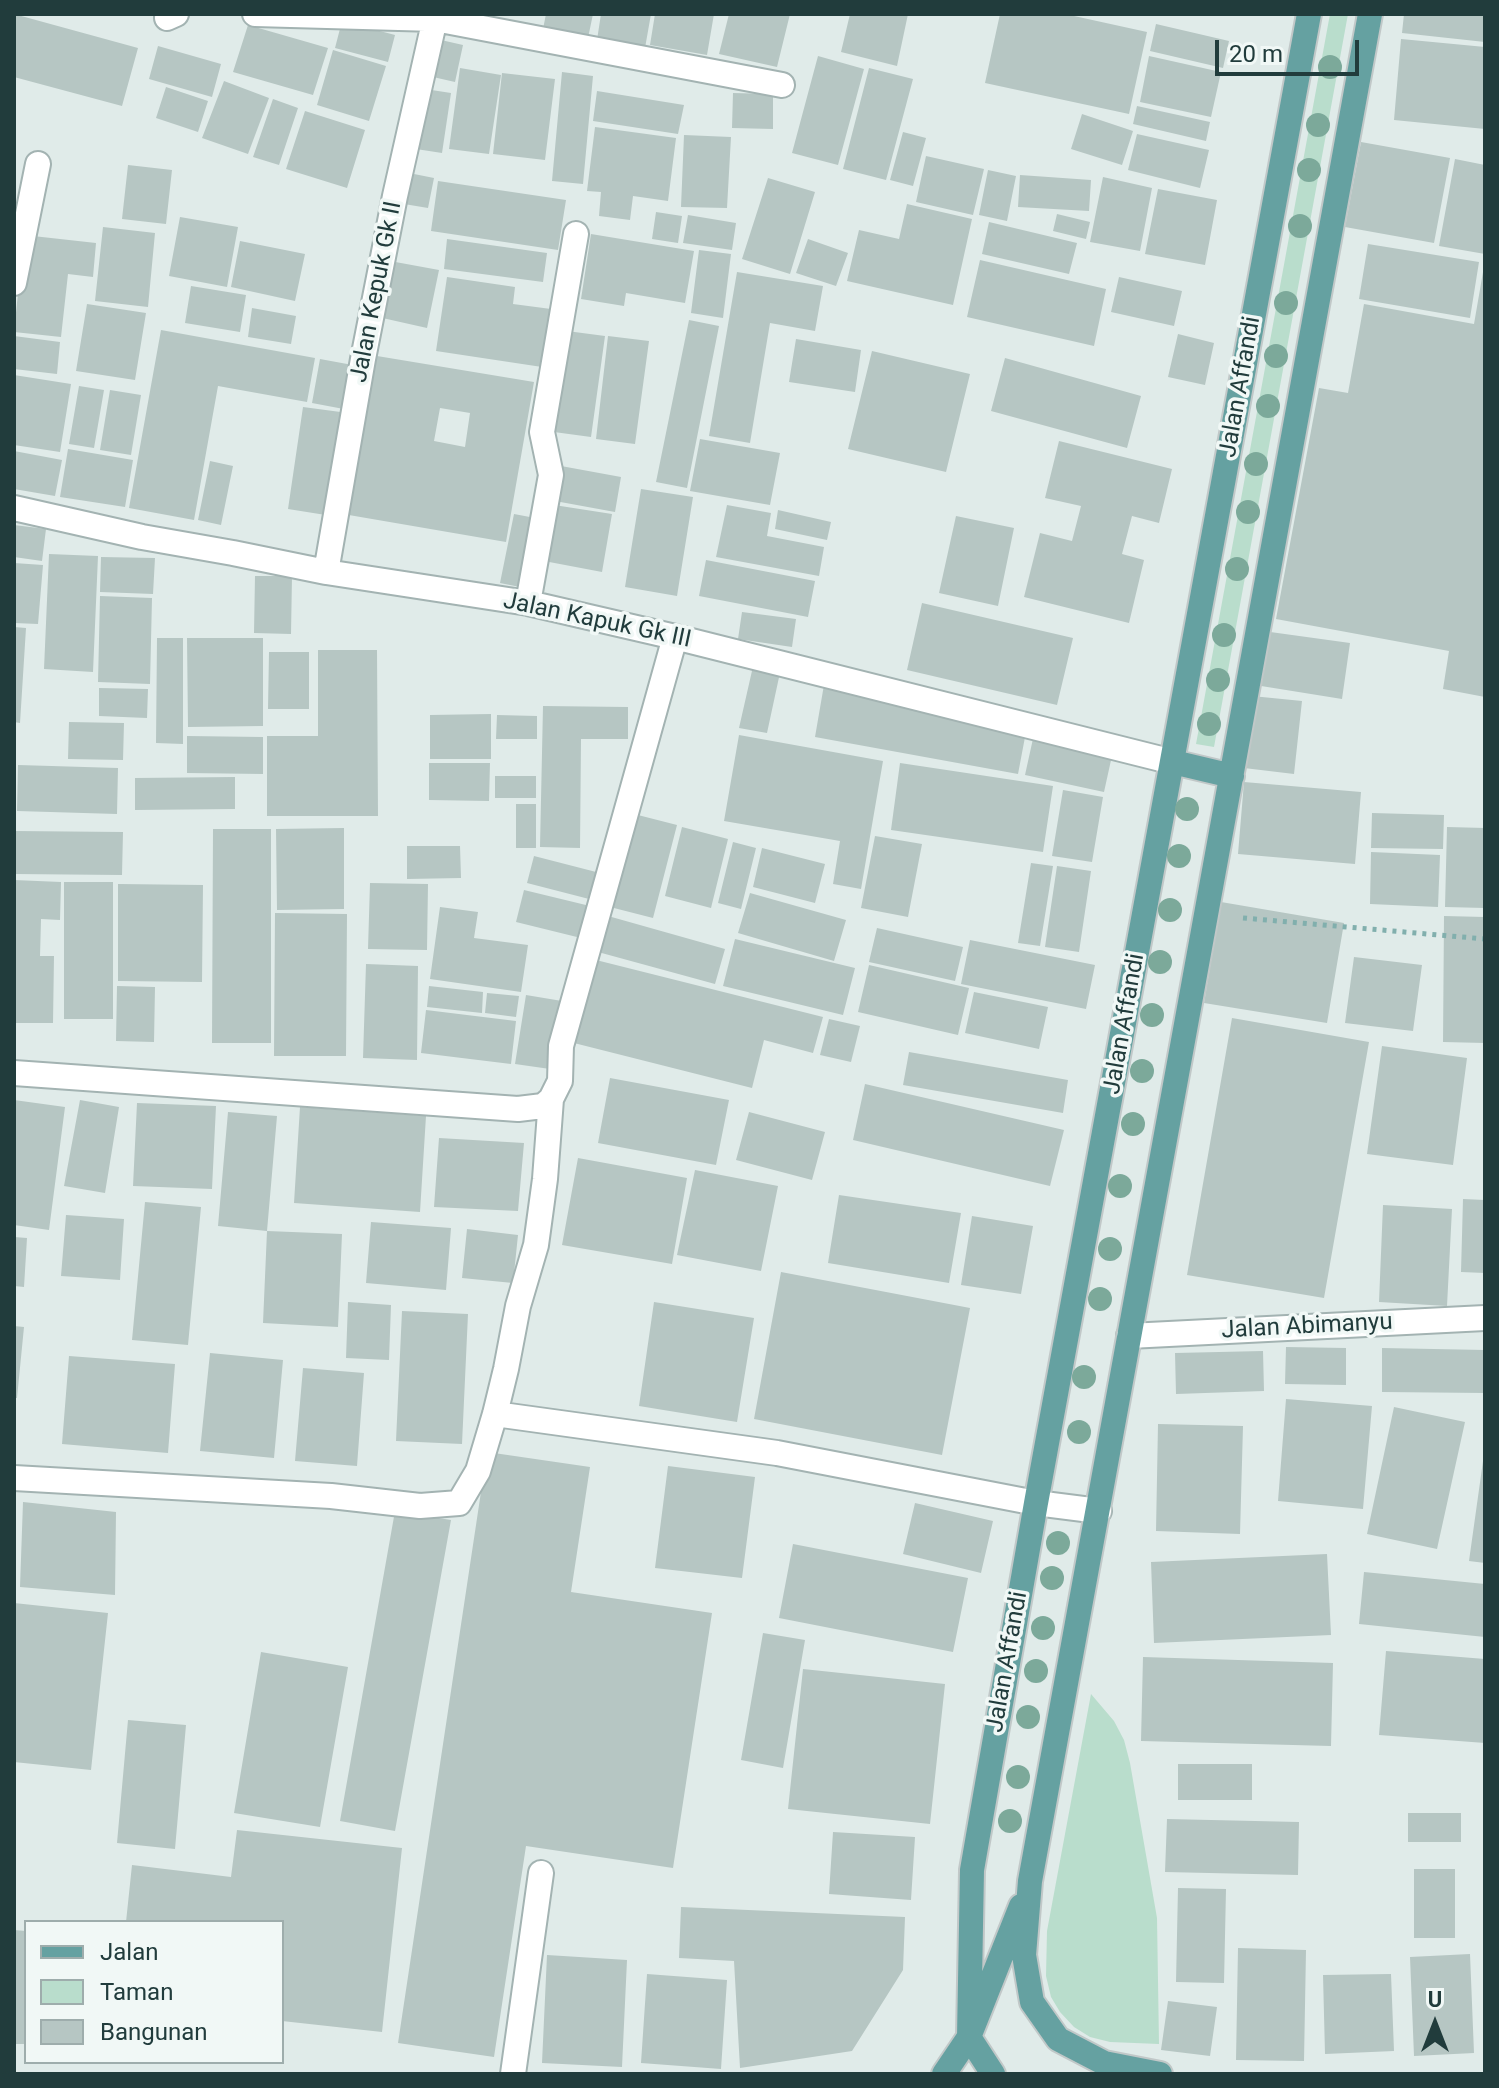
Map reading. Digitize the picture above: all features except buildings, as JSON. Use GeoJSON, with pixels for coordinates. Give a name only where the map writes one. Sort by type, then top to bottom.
{"type":"FeatureCollection","features":[{"type":"Feature","properties":{"kind":"main road","name":"Jalan Affandi"},"geometry":{"type":"LineString","coordinates":[[969,2037],[972,1870],[1036,1503],[1309,14]]}},
{"type":"Feature","properties":{"kind":"main road"},"geometry":{"type":"LineString","coordinates":[[1160,2074],[1104,2063],[1058,2039],[1032,2002],[1024,1955],[1030,1881],[1370,14]]}},
{"type":"Feature","properties":{"kind":"main road"},"geometry":{"type":"LineString","coordinates":[[1173,762],[1232,776]]}},
{"type":"Feature","properties":{"kind":"main road"},"geometry":{"type":"LineString","coordinates":[[944,2074],[969,2037],[1030,1881]]}},
{"type":"Feature","properties":{"kind":"main road"},"geometry":{"type":"LineString","coordinates":[[969,2037],[993,2074]]}},
{"type":"Feature","properties":{"kind":"street"},"geometry":{"type":"LineString","coordinates":[[255,14],[435,16],[782,85]]}},
{"type":"Feature","properties":{"kind":"street","name":"Jalan Kepuk Gk II"},"geometry":{"type":"LineString","coordinates":[[326,572],[392,211],[435,16]]}},
{"type":"Feature","properties":{"kind":"street"},"geometry":{"type":"LineString","coordinates":[[14,283],[38,164]]}},
{"type":"Feature","properties":{"kind":"street"},"geometry":{"type":"LineString","coordinates":[[528,603],[551,475],[542,432],[576,234]]}},
{"type":"Feature","properties":{"kind":"street","name":"Jalan Kapuk Gk III"},"geometry":{"type":"LineString","coordinates":[[14,508],[142,537],[326,572],[528,603],[1173,762]]}},
{"type":"Feature","properties":{"kind":"street"},"geometry":{"type":"LineString","coordinates":[[14,1073],[518,1109],[543,1106],[551,1099],[560,1081],[561,1046],[675,637]]}},
{"type":"Feature","properties":{"kind":"street"},"geometry":{"type":"LineString","coordinates":[[14,1478],[331,1496],[420,1506],[459,1503],[478,1471],[536,1245],[551,1099]]}},
{"type":"Feature","properties":{"kind":"street","name":"Jalan Abimanyu"},"geometry":{"type":"LineString","coordinates":[[1129,1336],[1485,1318]]}},
{"type":"Feature","properties":{"kind":"street"},"geometry":{"type":"LineString","coordinates":[[495,1414],[777,1453],[1036,1503],[1099,1511]]}},
{"type":"Feature","properties":{"kind":"street"},"geometry":{"type":"LineString","coordinates":[[513,2074],[541,1873]]}},
{"type":"Feature","properties":{"kind":"path"},"geometry":{"type":"LineString","coordinates":[[1206,915],[1485,939]]}},
{"type":"Feature","properties":{"kind":"green space"},"geometry":{"type":"Polygon","coordinates":[[[1330,14],[1348,14],[1214,747],[1196,744],[1330,14]]]}},
{"type":"Feature","properties":{"kind":"green space"},"geometry":{"type":"Polygon","coordinates":[[[1091,1694],[1114,1721],[1124,1740],[1130,1763],[1157,1918],[1159,2044],[1110,2042],[1090,2037],[1074,2027],[1060,2012],[1051,1997],[1046,1976],[1047,1931],[1091,1694]]]}}]}
